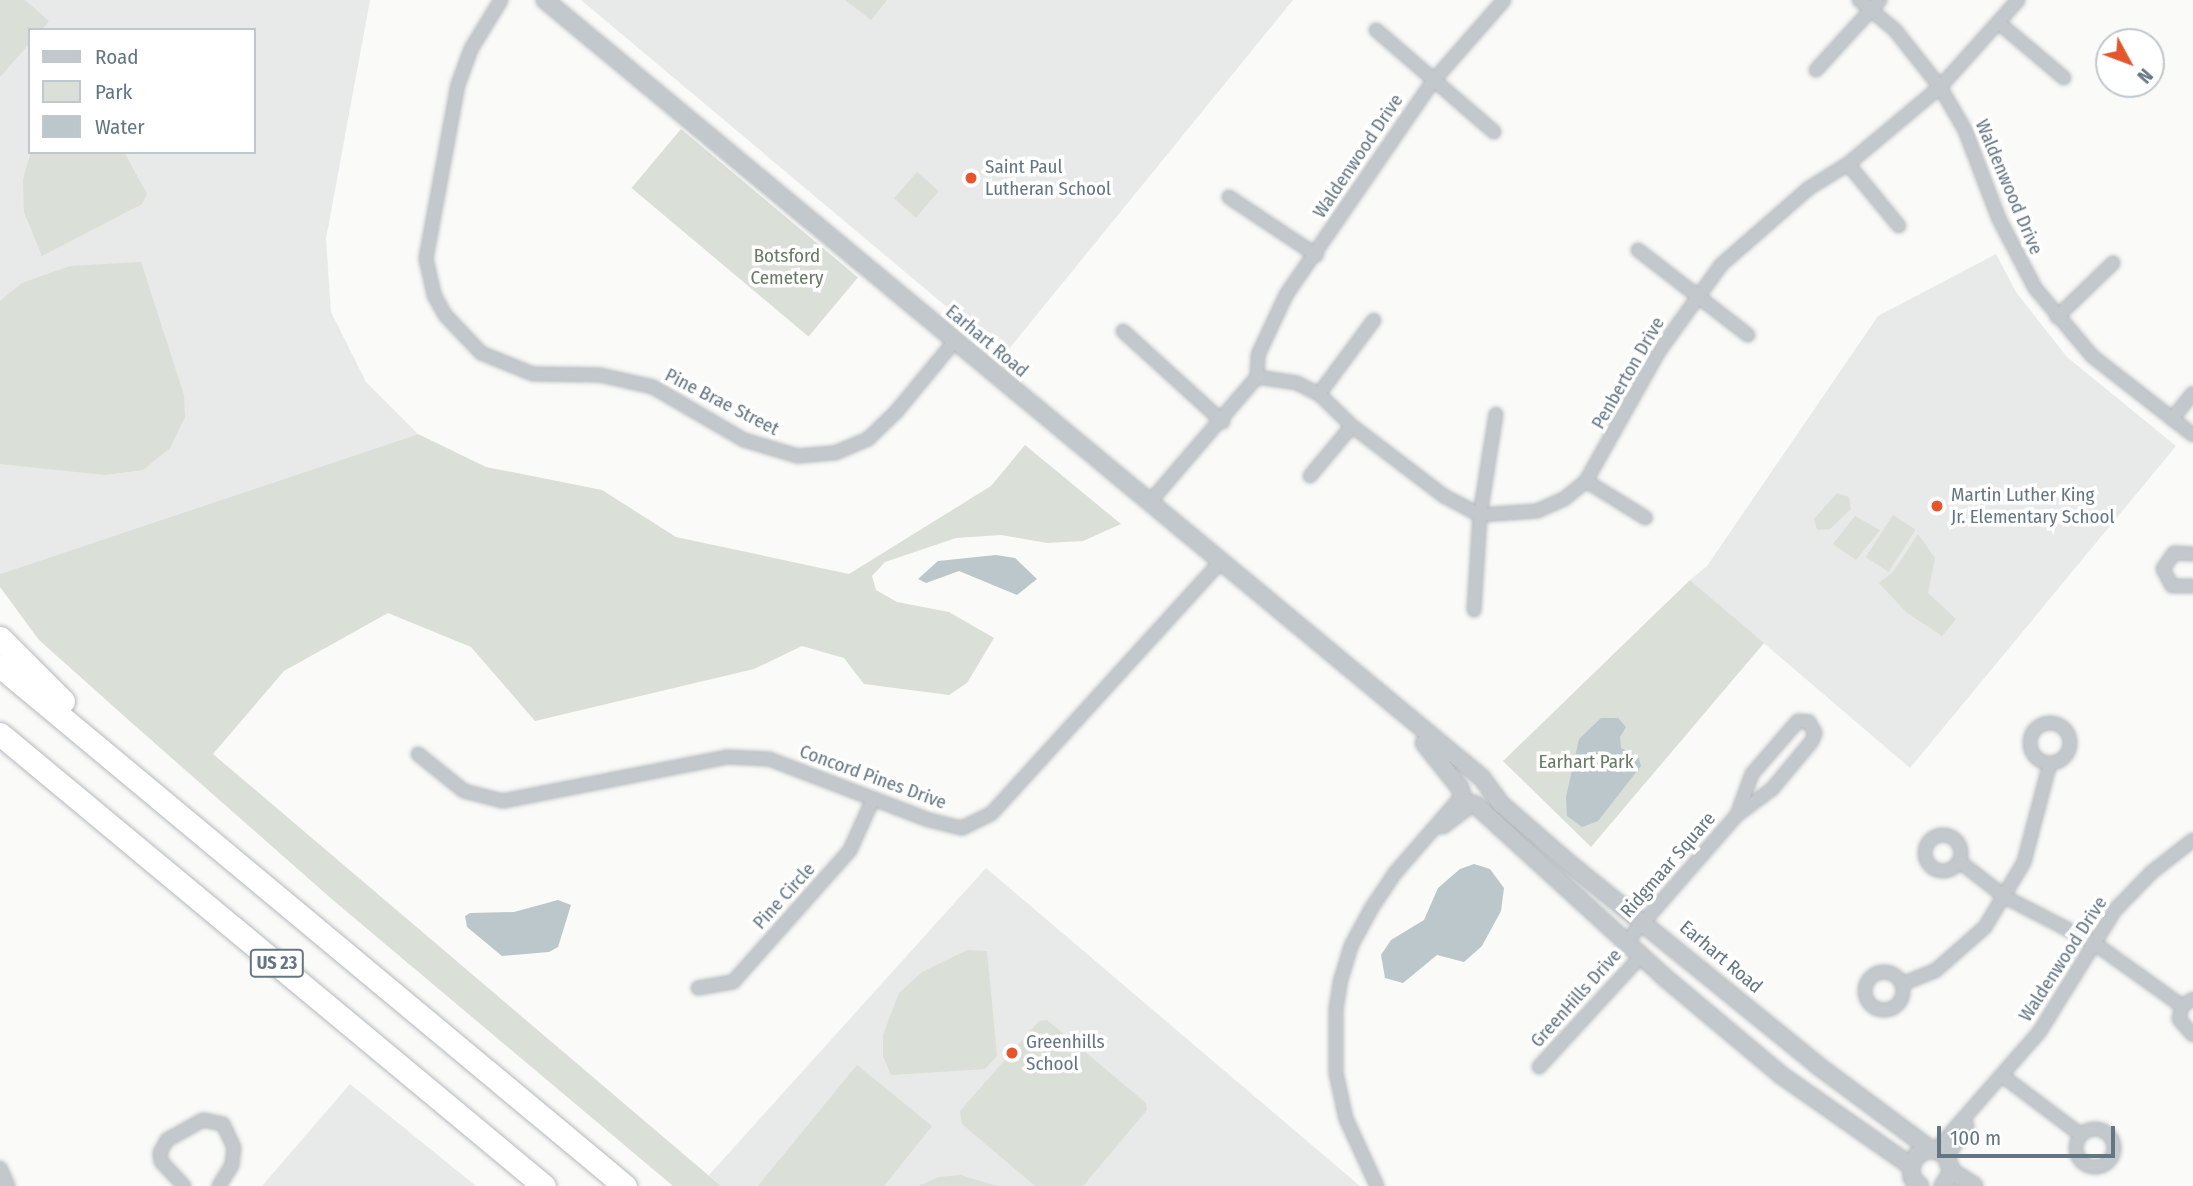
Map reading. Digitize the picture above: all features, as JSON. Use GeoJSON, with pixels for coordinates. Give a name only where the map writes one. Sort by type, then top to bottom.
{"type":"FeatureCollection","features":[{"type":"Feature","properties":{"kind":"highway"},"geometry":{"type":"LineString","coordinates":[[0,638],[156,796]]}},
{"type":"Feature","properties":{"kind":"highway","name":"US 23"},"geometry":{"type":"LineString","coordinates":[[0,666],[625,1186]]}},
{"type":"Feature","properties":{"kind":"highway","name":"US 23"},"geometry":{"type":"LineString","coordinates":[[3,737],[544,1186]]}},
{"type":"Feature","properties":{"kind":"street","name":"Pine Brae Street"},"geometry":{"type":"LineString","coordinates":[[500,0],[471,49],[458,84],[426,259],[434,295],[444,315],[481,353],[533,374],[600,375],[653,387],[762,448],[815,456],[868,439],[896,412],[954,342]]}},
{"type":"Feature","properties":{"kind":"street","name":"Earhart Road"},"geometry":{"type":"LineString","coordinates":[[545,0],[1474,776],[1486,782],[1489,792],[1570,864],[1645,921],[1817,1065],[1973,1186]]}},
{"type":"Feature","properties":{"kind":"street","name":"Waldenwood Drive"},"geometry":{"type":"LineString","coordinates":[[1149,503],[1223,422],[1257,377],[1258,355],[1286,295],[1316,255],[1366,173],[1434,80],[1504,0]]}},
{"type":"Feature","properties":{"kind":"street","name":"Waldenwood Drive"},"geometry":{"type":"LineString","coordinates":[[1859,0],[1876,5],[1940,87],[1979,160],[2017,258],[2057,317],[2092,356],[2193,435]]}},
{"type":"Feature","properties":{"kind":"street","name":"Penberton Drive"},"geometry":{"type":"LineString","coordinates":[[1480,515],[1537,511],[1564,499],[1586,481],[1659,351],[1696,297],[1752,236],[1809,188],[1847,164],[1940,87],[2018,0]]}},
{"type":"Feature","properties":{"kind":"street"},"geometry":{"type":"LineString","coordinates":[[1816,70],[1876,5]]}},
{"type":"Feature","properties":{"kind":"street"},"geometry":{"type":"LineString","coordinates":[[1999,23],[2064,78]]}},
{"type":"Feature","properties":{"kind":"street"},"geometry":{"type":"LineString","coordinates":[[1376,30],[1494,132]]}},
{"type":"Feature","properties":{"kind":"street"},"geometry":{"type":"LineString","coordinates":[[1847,164],[1899,226]]}},
{"type":"Feature","properties":{"kind":"street"},"geometry":{"type":"LineString","coordinates":[[1229,197],[1316,255]]}},
{"type":"Feature","properties":{"kind":"street"},"geometry":{"type":"LineString","coordinates":[[1638,250],[1748,335]]}},
{"type":"Feature","properties":{"kind":"street"},"geometry":{"type":"LineString","coordinates":[[2057,317],[2113,263]]}},
{"type":"Feature","properties":{"kind":"street"},"geometry":{"type":"LineString","coordinates":[[1319,394],[1374,320]]}},
{"type":"Feature","properties":{"kind":"street"},"geometry":{"type":"LineString","coordinates":[[1123,331],[1223,422]]}},
{"type":"Feature","properties":{"kind":"street"},"geometry":{"type":"LineString","coordinates":[[1257,377],[1297,383],[1319,394],[1352,426],[1444,496],[1480,515]]}},
{"type":"Feature","properties":{"kind":"street"},"geometry":{"type":"LineString","coordinates":[[2172,419],[2193,393]]}},
{"type":"Feature","properties":{"kind":"street"},"geometry":{"type":"LineString","coordinates":[[1474,610],[1480,515],[1496,414]]}},
{"type":"Feature","properties":{"kind":"street"},"geometry":{"type":"LineString","coordinates":[[1310,476],[1352,426]]}},
{"type":"Feature","properties":{"kind":"street"},"geometry":{"type":"LineString","coordinates":[[1586,481],[1646,518]]}},
{"type":"Feature","properties":{"kind":"street"},"geometry":{"type":"LineString","coordinates":[[2192,589],[2172,586],[2163,569],[2174,553],[2193,554]]}},
{"type":"Feature","properties":{"kind":"street","name":"Concord Pines Drive"},"geometry":{"type":"LineString","coordinates":[[418,754],[464,791],[503,801],[727,757],[769,759],[873,799],[962,828],[991,814],[1220,562]]}},
{"type":"Feature","properties":{"kind":"street","name":"Earhart Road"},"geometry":{"type":"LineString","coordinates":[[1402,716],[1467,799],[1781,1075],[1913,1179],[1917,1156],[1942,1163]]}},
{"type":"Feature","properties":{"kind":"street","name":"Ridgmaar Square"},"geometry":{"type":"LineString","coordinates":[[1628,941],[1737,815],[1772,789],[1812,741],[1815,733],[1810,722],[1798,721],[1752,774],[1737,815]]}},
{"type":"Feature","properties":{"kind":"street"},"geometry":{"type":"LineString","coordinates":[[1902,984],[1935,971],[1962,951],[1986,927],[2024,862],[2050,763]]}},
{"type":"Feature","properties":{"kind":"street"},"geometry":{"type":"LineString","coordinates":[[1467,799],[1474,776]]}},
{"type":"Feature","properties":{"kind":"street"},"geometry":{"type":"LineString","coordinates":[[1377,1186],[1346,1119],[1336,1073],[1336,1009],[1351,946],[1395,873],[1418,846],[1467,799],[1489,792]]}},
{"type":"Feature","properties":{"kind":"street","name":"Pine Circle"},"geometry":{"type":"LineString","coordinates":[[698,988],[733,982],[850,850],[873,799]]}},
{"type":"Feature","properties":{"kind":"street","name":"Waldenwood Drive"},"geometry":{"type":"LineString","coordinates":[[1942,1163],[1984,1099],[2040,1031],[2115,910],[2143,881],[2193,841]]}},
{"type":"Feature","properties":{"kind":"street"},"geometry":{"type":"LineString","coordinates":[[1959,861],[2005,897],[2094,943],[2188,1003],[2181,1026],[2193,1035]]}},
{"type":"Feature","properties":{"kind":"street","name":"GreenHills Drive"},"geometry":{"type":"LineString","coordinates":[[1539,1067],[1642,955]]}},
{"type":"Feature","properties":{"kind":"street"},"geometry":{"type":"LineString","coordinates":[[2004,1077],[2081,1135]]}},
{"type":"Feature","properties":{"kind":"street"},"geometry":{"type":"LineString","coordinates":[[184,1186],[161,1161],[160,1153],[167,1140],[203,1120],[223,1124],[230,1133],[232,1165],[219,1186]]}},
{"type":"Feature","properties":{"kind":"street"},"geometry":{"type":"LineString","coordinates":[[0,1168],[8,1186]]}},
{"type":"Feature","properties":{"kind":"shaded area"},"geometry":{"type":"Polygon","coordinates":[[[0,0],[370,0],[326,239],[331,312],[366,382],[418,434],[0,574],[0,0]]]}},
{"type":"Feature","properties":{"kind":"shaded area","name":"Saint Paul Lutheran School"},"geometry":{"type":"Polygon","coordinates":[[[581,0],[1293,0],[1004,355],[581,0]]]}},
{"type":"Feature","properties":{"kind":"shaded area","name":"Martin Luther King Jr. Elementary School"},"geometry":{"type":"Polygon","coordinates":[[[1996,254],[2016,292],[2067,357],[2176,446],[1910,768],[1690,580],[1707,566],[1878,316],[1996,254]]]}},
{"type":"Feature","properties":{"kind":"shaded area","name":"Greenhills School"},"geometry":{"type":"Polygon","coordinates":[[[986,868],[1360,1186],[721,1186],[709,1175],[986,868]]]}},
{"type":"Feature","properties":{"kind":"shaded area"},"geometry":{"type":"Polygon","coordinates":[[[350,1084],[476,1186],[262,1186],[350,1084]]]}},
{"type":"Feature","properties":{"kind":"green space"},"geometry":{"type":"Polygon","coordinates":[[[0,0],[25,0],[49,21],[44,28],[28,28],[28,45],[0,77],[0,0]]]}},
{"type":"Feature","properties":{"kind":"green space"},"geometry":{"type":"Polygon","coordinates":[[[845,0],[887,0],[871,20],[845,0]]]}},
{"type":"Feature","properties":{"kind":"green space","name":"Botsford Cemetery"},"geometry":{"type":"Polygon","coordinates":[[[681,129],[858,277],[808,336],[632,188],[681,129]]]}},
{"type":"Feature","properties":{"kind":"green space"},"geometry":{"type":"Polygon","coordinates":[[[30,154],[125,154],[147,194],[142,204],[42,256],[24,212],[23,179],[30,154]]]}},
{"type":"Feature","properties":{"kind":"green space"},"geometry":{"type":"Polygon","coordinates":[[[917,172],[939,191],[916,217],[894,198],[917,172]]]}},
{"type":"Feature","properties":{"kind":"green space"},"geometry":{"type":"Polygon","coordinates":[[[141,262],[184,395],[185,417],[170,448],[143,470],[105,475],[0,464],[0,301],[22,283],[70,266],[141,262]]]}},
{"type":"Feature","properties":{"kind":"green space"},"geometry":{"type":"Polygon","coordinates":[[[418,434],[486,467],[602,490],[676,537],[849,574],[991,486],[1025,445],[1121,524],[1083,541],[1047,543],[1001,535],[956,538],[885,562],[872,576],[876,590],[897,602],[949,612],[994,638],[967,683],[949,695],[864,684],[844,658],[802,646],[754,669],[535,721],[471,647],[388,613],[284,671],[213,754],[721,1186],[673,1186],[334,901],[133,724],[39,640],[0,587],[0,574],[418,434]]]}},
{"type":"Feature","properties":{"kind":"green space"},"geometry":{"type":"Polygon","coordinates":[[[1837,493],[1849,497],[1851,509],[1830,529],[1817,530],[1814,519],[1837,493]]]}},
{"type":"Feature","properties":{"kind":"green space"},"geometry":{"type":"Polygon","coordinates":[[[1893,515],[1916,530],[1888,572],[1866,557],[1893,515]]]}},
{"type":"Feature","properties":{"kind":"green space"},"geometry":{"type":"Polygon","coordinates":[[[1855,516],[1880,530],[1856,560],[1833,544],[1855,516]]]}},
{"type":"Feature","properties":{"kind":"green space"},"geometry":{"type":"Polygon","coordinates":[[[1918,534],[1935,558],[1928,593],[1956,619],[1942,636],[1907,613],[1879,583],[1893,572],[1918,534]]]}},
{"type":"Feature","properties":{"kind":"green space","name":"Earhart Park"},"geometry":{"type":"Polygon","coordinates":[[[1690,580],[1764,643],[1591,847],[1503,761],[1690,580]]]}},
{"type":"Feature","properties":{"kind":"green space"},"geometry":{"type":"Polygon","coordinates":[[[967,950],[987,951],[997,1056],[985,1069],[891,1075],[883,1056],[883,1035],[899,993],[922,972],[967,950]]]}},
{"type":"Feature","properties":{"kind":"green space"},"geometry":{"type":"Polygon","coordinates":[[[1047,1020],[1146,1103],[1147,1110],[1083,1186],[1035,1186],[962,1124],[960,1111],[1039,1021],[1047,1020]]]}},
{"type":"Feature","properties":{"kind":"green space"},"geometry":{"type":"Polygon","coordinates":[[[857,1065],[932,1126],[884,1186],[758,1186],[857,1065]]]}},
{"type":"Feature","properties":{"kind":"green space"},"geometry":{"type":"Polygon","coordinates":[[[960,1175],[997,1186],[918,1186],[939,1177],[960,1175]]]}},
{"type":"Feature","properties":{"kind":"water"},"geometry":{"type":"Polygon","coordinates":[[[996,555],[1015,558],[1037,579],[1017,595],[959,571],[926,583],[918,579],[938,561],[996,555]]]}},
{"type":"Feature","properties":{"kind":"water"},"geometry":{"type":"Polygon","coordinates":[[[1601,718],[1618,718],[1626,727],[1620,737],[1621,748],[1638,756],[1641,766],[1598,821],[1582,827],[1567,816],[1566,797],[1579,739],[1601,718]]]}},
{"type":"Feature","properties":{"kind":"water"},"geometry":{"type":"Polygon","coordinates":[[[1474,864],[1490,869],[1504,888],[1501,911],[1482,946],[1464,962],[1437,955],[1403,983],[1385,978],[1381,955],[1391,940],[1424,920],[1438,888],[1460,869],[1474,864]]]}},
{"type":"Feature","properties":{"kind":"water"},"geometry":{"type":"Polygon","coordinates":[[[558,900],[571,905],[558,947],[549,952],[502,956],[467,927],[465,916],[470,913],[514,912],[558,900]]]}},
{"type":"Feature","properties":{"kind":"place","name":"Saint Paul Lutheran School"},"geometry":{"type":"Point","coordinates":[971,178]}},
{"type":"Feature","properties":{"kind":"place","name":"Martin Luther King Jr. Elementary School"},"geometry":{"type":"Point","coordinates":[1937,506]}},
{"type":"Feature","properties":{"kind":"place","name":"Greenhills School"},"geometry":{"type":"Point","coordinates":[1012,1053]}}]}
